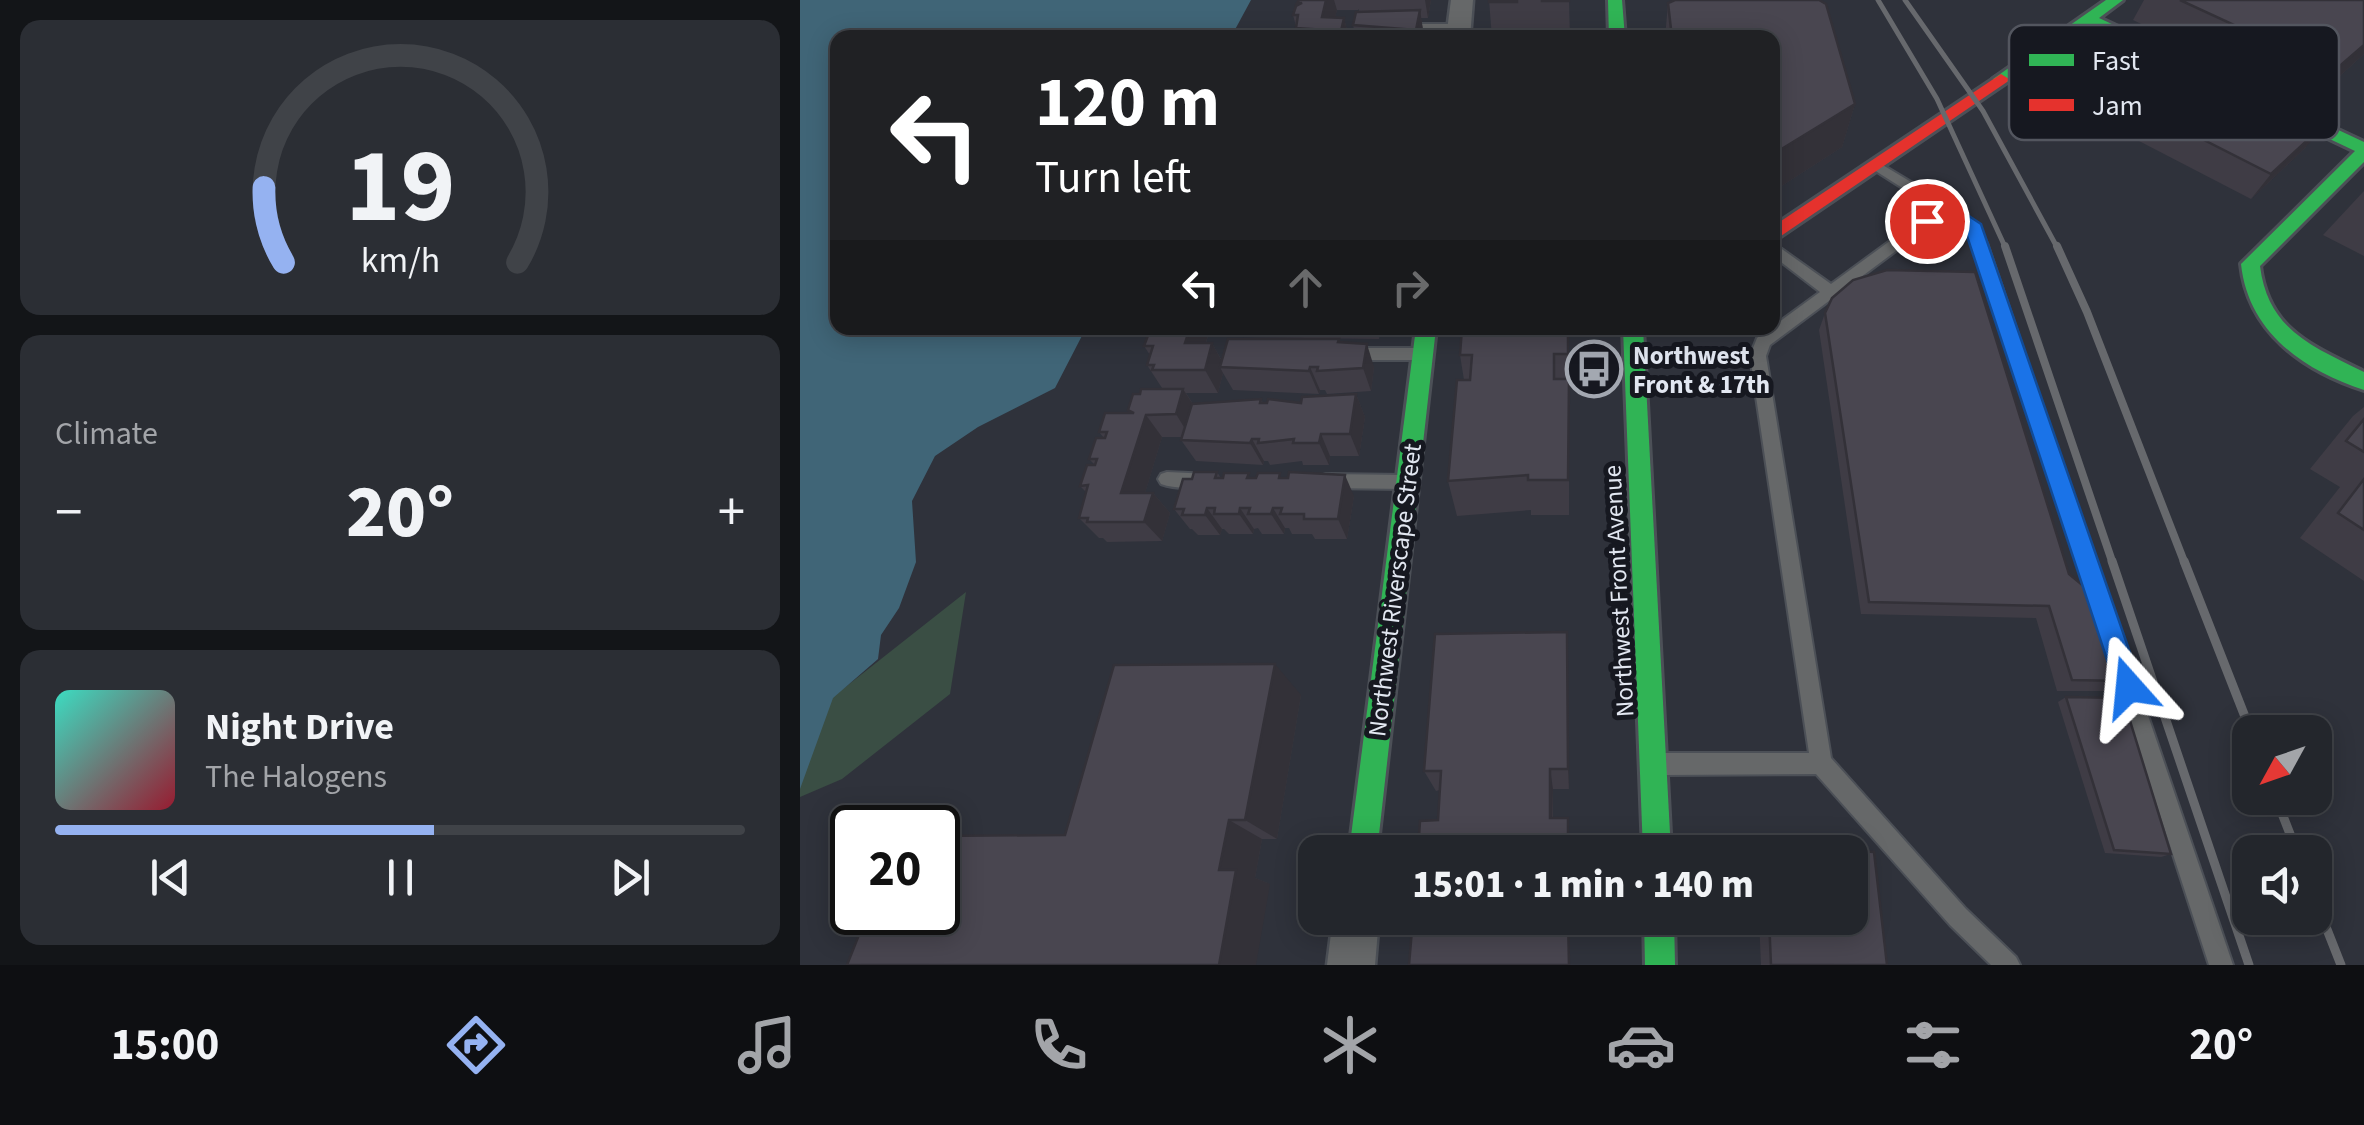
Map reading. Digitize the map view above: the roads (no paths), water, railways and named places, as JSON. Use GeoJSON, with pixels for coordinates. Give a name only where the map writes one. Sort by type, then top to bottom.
{"type":"FeatureCollection","features":[{"type":"Feature","properties":{"kind":"street"},"geometry":{"type":"LineString","coordinates":[[1458,30],[1462,0]]}},
{"type":"Feature","properties":{"kind":"street"},"geometry":{"type":"LineString","coordinates":[[1615,0],[1616,30]]}},
{"type":"Feature","properties":{"kind":"street"},"geometry":{"type":"LineString","coordinates":[[2080,25],[2112,1]]}},
{"type":"Feature","properties":{"kind":"street"},"geometry":{"type":"LineString","coordinates":[[2089,19],[2102,25]]}},
{"type":"Feature","properties":{"kind":"street"},"geometry":{"type":"LineString","coordinates":[[1780,231],[2009,74]]}},
{"type":"Feature","properties":{"kind":"street"},"geometry":{"type":"LineString","coordinates":[[2339,138],[2364,150],[2250,264],[2246,286],[2251,301],[2280,333],[2364,382]]}},
{"type":"Feature","properties":{"kind":"street","name":"Northwest Riverscape Street"},"geometry":{"type":"LineString","coordinates":[[1365,835],[1425,335]]}},
{"type":"Feature","properties":{"kind":"street","name":"Northwest Front Avenue"},"geometry":{"type":"LineString","coordinates":[[1632,335],[1656,835]]}},
{"type":"Feature","properties":{"kind":"street"},"geometry":{"type":"LineString","coordinates":[[1351,965],[1354,935]]}},
{"type":"Feature","properties":{"kind":"street"},"geometry":{"type":"LineString","coordinates":[[1659,935],[1660,965]]}},
{"type":"Feature","properties":{"kind":"lane"},"geometry":{"type":"LineString","coordinates":[[1380,28],[1411,30]]}},
{"type":"Feature","properties":{"kind":"lane"},"geometry":{"type":"LineString","coordinates":[[1780,330],[1927,221],[1921,194],[1876,165]]}},
{"type":"Feature","properties":{"kind":"lane"},"geometry":{"type":"LineString","coordinates":[[1927,210],[1948,208],[1972,224],[1984,253],[2222,965]]}},
{"type":"Feature","properties":{"kind":"lane"},"geometry":{"type":"LineString","coordinates":[[1780,253],[1831,292]]}},
{"type":"Feature","properties":{"kind":"lane"},"geometry":{"type":"LineString","coordinates":[[1773,335],[1763,342],[1758,356],[1821,762],[1958,917],[2008,965]]}},
{"type":"Feature","properties":{"kind":"lane"},"geometry":{"type":"LineString","coordinates":[[1330,354],[1422,354]]}},
{"type":"Feature","properties":{"kind":"lane"},"geometry":{"type":"LineString","coordinates":[[1167,479],[1227,480]]}},
{"type":"Feature","properties":{"kind":"lane"},"geometry":{"type":"LineString","coordinates":[[1306,480],[1406,482]]}},
{"type":"Feature","properties":{"kind":"lane"},"geometry":{"type":"LineString","coordinates":[[1654,764],[1821,762]]}},
{"type":"Feature","properties":{"kind":"water"},"geometry":{"type":"Polygon","coordinates":[[[800,0],[1251,0],[1235,30],[830,30],[830,335],[1082,335],[1055,388],[978,427],[935,456],[912,501],[916,562],[899,608],[881,635],[878,659],[833,698],[800,789],[800,0]]]}},
{"type":"Feature","properties":{"kind":"railway"},"geometry":{"type":"LineString","coordinates":[[1878,0],[1937,99],[2006,249]]}},
{"type":"Feature","properties":{"kind":"railway"},"geometry":{"type":"LineString","coordinates":[[1905,0],[1983,111],[2058,249]]}},
{"type":"Feature","properties":{"kind":"railway"},"geometry":{"type":"LineString","coordinates":[[2005,246],[2113,564]]}},
{"type":"Feature","properties":{"kind":"railway"},"geometry":{"type":"LineString","coordinates":[[2057,246],[2087,312],[2185,564]]}},
{"type":"Feature","properties":{"kind":"railway"},"geometry":{"type":"LineString","coordinates":[[2112,561],[2249,965]]}},
{"type":"Feature","properties":{"kind":"railway"},"geometry":{"type":"LineString","coordinates":[[2184,561],[2244,715]]}},
{"type":"Feature","properties":{"kind":"railway"},"geometry":{"type":"LineString","coordinates":[[2283,815],[2290,835]]}},
{"type":"Feature","properties":{"kind":"railway"},"geometry":{"type":"LineString","coordinates":[[2329,935],[2341,965]]}},
{"type":"Feature","properties":{"kind":"place","name":"Northwest Front & 17th"},"geometry":{"type":"Point","coordinates":[1594,369]}}]}
